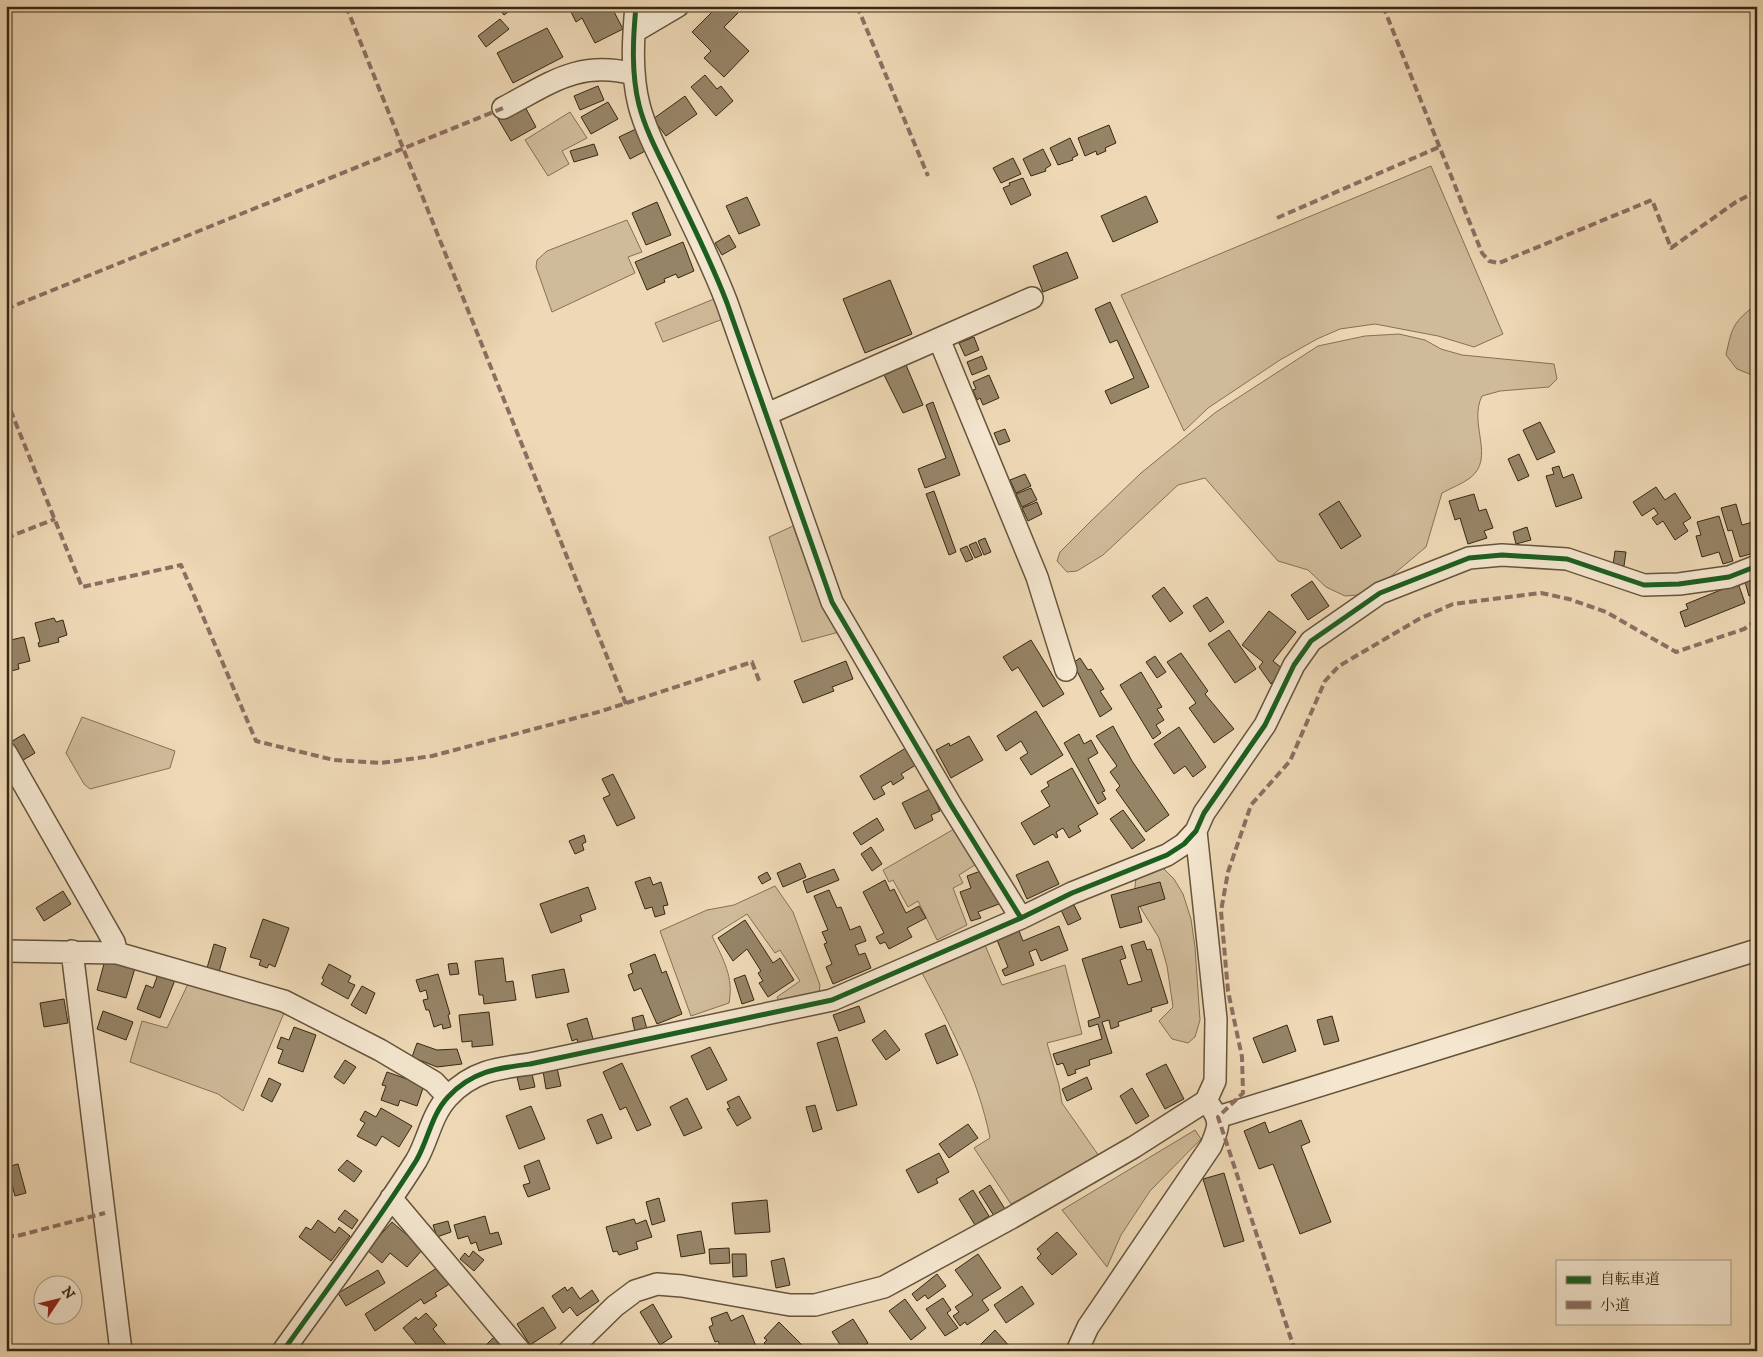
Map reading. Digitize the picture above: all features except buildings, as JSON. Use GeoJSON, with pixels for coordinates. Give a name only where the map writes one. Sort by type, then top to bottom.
{"type":"FeatureCollection","features":[{"type":"Feature","properties":{"kind":"street"},"geometry":{"type":"LineString","coordinates":[[636,6],[634,74],[639,104],[651,138],[713,265],[832,602],[951,805],[1021,918]]}},
{"type":"Feature","properties":{"kind":"street"},"geometry":{"type":"LineString","coordinates":[[634,32],[678,6]]}},
{"type":"Feature","properties":{"kind":"street"},"geometry":{"type":"LineString","coordinates":[[503,108],[567,75],[583,70],[614,69],[634,74]]}},
{"type":"Feature","properties":{"kind":"street"},"geometry":{"type":"LineString","coordinates":[[767,414],[1032,298]]}},
{"type":"Feature","properties":{"kind":"street"},"geometry":{"type":"LineString","coordinates":[[939,338],[1037,577],[1066,670]]}},
{"type":"Feature","properties":{"kind":"street"},"geometry":{"type":"LineString","coordinates":[[283,1351],[417,1159],[437,1112],[448,1097],[464,1083],[488,1070],[530,1064],[832,1000],[1021,918],[1072,893],[1167,855],[1184,844],[1196,831],[1204,813],[1265,726],[1294,665],[1311,640],[1380,594],[1469,558],[1502,555],[1567,559],[1644,585],[1679,584],[1729,577],[1757,566]]}},
{"type":"Feature","properties":{"kind":"street"},"geometry":{"type":"LineString","coordinates":[[6,753],[114,942],[117,953]]}},
{"type":"Feature","properties":{"kind":"street"},"geometry":{"type":"LineString","coordinates":[[1077,1351],[1088,1327],[1211,1146],[1218,1128],[1212,1109],[1215,1081],[1216,1020],[1196,831]]}},
{"type":"Feature","properties":{"kind":"street"},"geometry":{"type":"LineString","coordinates":[[569,1351],[622,1301],[635,1291],[656,1284],[682,1286],[790,1305],[815,1304],[884,1287],[1028,1209],[1134,1147],[1212,1109],[1757,950]]}},
{"type":"Feature","properties":{"kind":"street"},"geometry":{"type":"LineString","coordinates":[[6,951],[117,953],[284,1001],[380,1050],[434,1082],[448,1097]]}},
{"type":"Feature","properties":{"kind":"street"},"geometry":{"type":"LineString","coordinates":[[72,951],[121,1351]]}},
{"type":"Feature","properties":{"kind":"street"},"geometry":{"type":"LineString","coordinates":[[391,1198],[520,1351]]}},
{"type":"Feature","properties":{"kind":"shaded area"},"geometry":{"type":"Polygon","coordinates":[[[570,112],[587,138],[562,151],[569,164],[548,176],[525,140],[570,112]]]}},
{"type":"Feature","properties":{"kind":"shaded area"},"geometry":{"type":"Polygon","coordinates":[[[1431,166],[1503,334],[1474,347],[1438,336],[1375,324],[1340,329],[1317,339],[1280,360],[1208,408],[1184,431],[1121,295],[1431,166]]]}},
{"type":"Feature","properties":{"kind":"shaded area"},"geometry":{"type":"Polygon","coordinates":[[[627,220],[642,252],[628,257],[635,273],[552,312],[536,267],[537,260],[547,251],[627,220]]]}},
{"type":"Feature","properties":{"kind":"shaded area"},"geometry":{"type":"Polygon","coordinates":[[[714,299],[723,319],[663,342],[655,323],[714,299]]]}},
{"type":"Feature","properties":{"kind":"shaded area"},"geometry":{"type":"Polygon","coordinates":[[[1757,304],[1757,377],[1737,369],[1726,355],[1732,331],[1738,321],[1757,304]]]}},
{"type":"Feature","properties":{"kind":"shaded area"},"geometry":{"type":"Polygon","coordinates":[[[1399,334],[1425,340],[1441,349],[1462,355],[1554,364],[1557,379],[1549,387],[1500,391],[1482,396],[1478,418],[1482,451],[1481,461],[1477,470],[1467,480],[1442,493],[1426,547],[1370,594],[1345,596],[1326,587],[1308,570],[1278,561],[1205,478],[1178,485],[1103,555],[1077,571],[1067,572],[1057,561],[1060,552],[1141,473],[1216,412],[1318,346],[1365,336],[1399,334]]]}},
{"type":"Feature","properties":{"kind":"shaded area"},"geometry":{"type":"Polygon","coordinates":[[[793,526],[822,600],[839,632],[802,642],[769,537],[793,526]]]}},
{"type":"Feature","properties":{"kind":"shaded area"},"geometry":{"type":"Polygon","coordinates":[[[82,717],[175,751],[170,768],[90,789],[84,784],[66,753],[82,717]]]}},
{"type":"Feature","properties":{"kind":"shaded area"},"geometry":{"type":"Polygon","coordinates":[[[954,829],[978,863],[959,875],[963,883],[953,888],[967,925],[937,940],[918,901],[908,907],[893,880],[889,882],[883,870],[954,829]]]}},
{"type":"Feature","properties":{"kind":"shaded area"},"geometry":{"type":"Polygon","coordinates":[[[1163,868],[1174,879],[1183,894],[1191,919],[1195,947],[1200,1020],[1195,1037],[1188,1043],[1172,1039],[1159,1021],[1173,1007],[1167,966],[1159,938],[1134,897],[1136,877],[1147,870],[1163,868]]]}},
{"type":"Feature","properties":{"kind":"shaded area"},"geometry":{"type":"Polygon","coordinates":[[[775,886],[793,912],[820,985],[819,994],[782,1006],[777,997],[800,981],[780,950],[775,953],[747,914],[712,936],[724,960],[729,976],[729,1003],[691,1016],[660,931],[707,910],[734,905],[775,886]]]}},
{"type":"Feature","properties":{"kind":"shaded area"},"geometry":{"type":"Polygon","coordinates":[[[985,945],[1002,985],[1065,965],[1082,1034],[1047,1043],[1062,1103],[1099,1156],[1011,1204],[974,1148],[990,1138],[985,1116],[962,1052],[921,971],[985,945]]]}},
{"type":"Feature","properties":{"kind":"shaded area"},"geometry":{"type":"Polygon","coordinates":[[[188,984],[250,1001],[284,1013],[243,1111],[218,1094],[130,1062],[142,1021],[167,1028],[188,984]]]}},
{"type":"Feature","properties":{"kind":"shaded area"},"geometry":{"type":"Polygon","coordinates":[[[1195,1130],[1201,1139],[1150,1191],[1121,1235],[1107,1267],[1062,1210],[1195,1130]]]}},
{"type":"Feature","properties":{"kind":"marked path"},"geometry":{"type":"LineString","coordinates":[[346,6],[626,704]]}},
{"type":"Feature","properties":{"kind":"marked path"},"geometry":{"type":"LineString","coordinates":[[857,6],[928,176]]}},
{"type":"Feature","properties":{"kind":"marked path"},"geometry":{"type":"LineString","coordinates":[[1383,6],[1482,253],[1489,261],[1499,263],[1652,200],[1671,248],[1736,202],[1757,191]]}},
{"type":"Feature","properties":{"kind":"marked path"},"geometry":{"type":"LineString","coordinates":[[6,309],[503,108]]}},
{"type":"Feature","properties":{"kind":"marked path"},"geometry":{"type":"LineString","coordinates":[[1277,218],[1439,147]]}},
{"type":"Feature","properties":{"kind":"marked path"},"geometry":{"type":"LineString","coordinates":[[6,399],[82,587],[181,565],[256,741],[334,760],[381,763],[432,756],[602,711],[752,662],[760,683]]}},
{"type":"Feature","properties":{"kind":"marked path"},"geometry":{"type":"LineString","coordinates":[[6,538],[55,519]]}},
{"type":"Feature","properties":{"kind":"marked path"},"geometry":{"type":"LineString","coordinates":[[1295,1351],[1218,1117],[1243,1093],[1242,1057],[1228,991],[1221,911],[1228,872],[1251,805],[1290,761],[1325,681],[1339,666],[1419,619],[1453,604],[1541,593],[1569,599],[1606,612],[1676,652],[1744,629],[1757,621]]}},
{"type":"Feature","properties":{"kind":"marked path"},"geometry":{"type":"LineString","coordinates":[[6,1236],[17,1236],[105,1213]]}},
{"type":"Feature","properties":{"kind":"cycle path"},"geometry":{"type":"LineString","coordinates":[[636,6],[634,68],[636,93],[645,125],[701,242],[727,303],[832,602],[951,805],[1021,918]]}},
{"type":"Feature","properties":{"kind":"cycle path"},"geometry":{"type":"LineString","coordinates":[[283,1351],[368,1233],[416,1161],[442,1104],[466,1081],[496,1069],[530,1064],[832,1000],[1021,918],[1072,893],[1167,855],[1184,844],[1196,831],[1204,813],[1265,725],[1294,665],[1311,641],[1380,593],[1469,558],[1502,555],[1567,559],[1644,585],[1679,584],[1729,577],[1757,566]]}}]}
